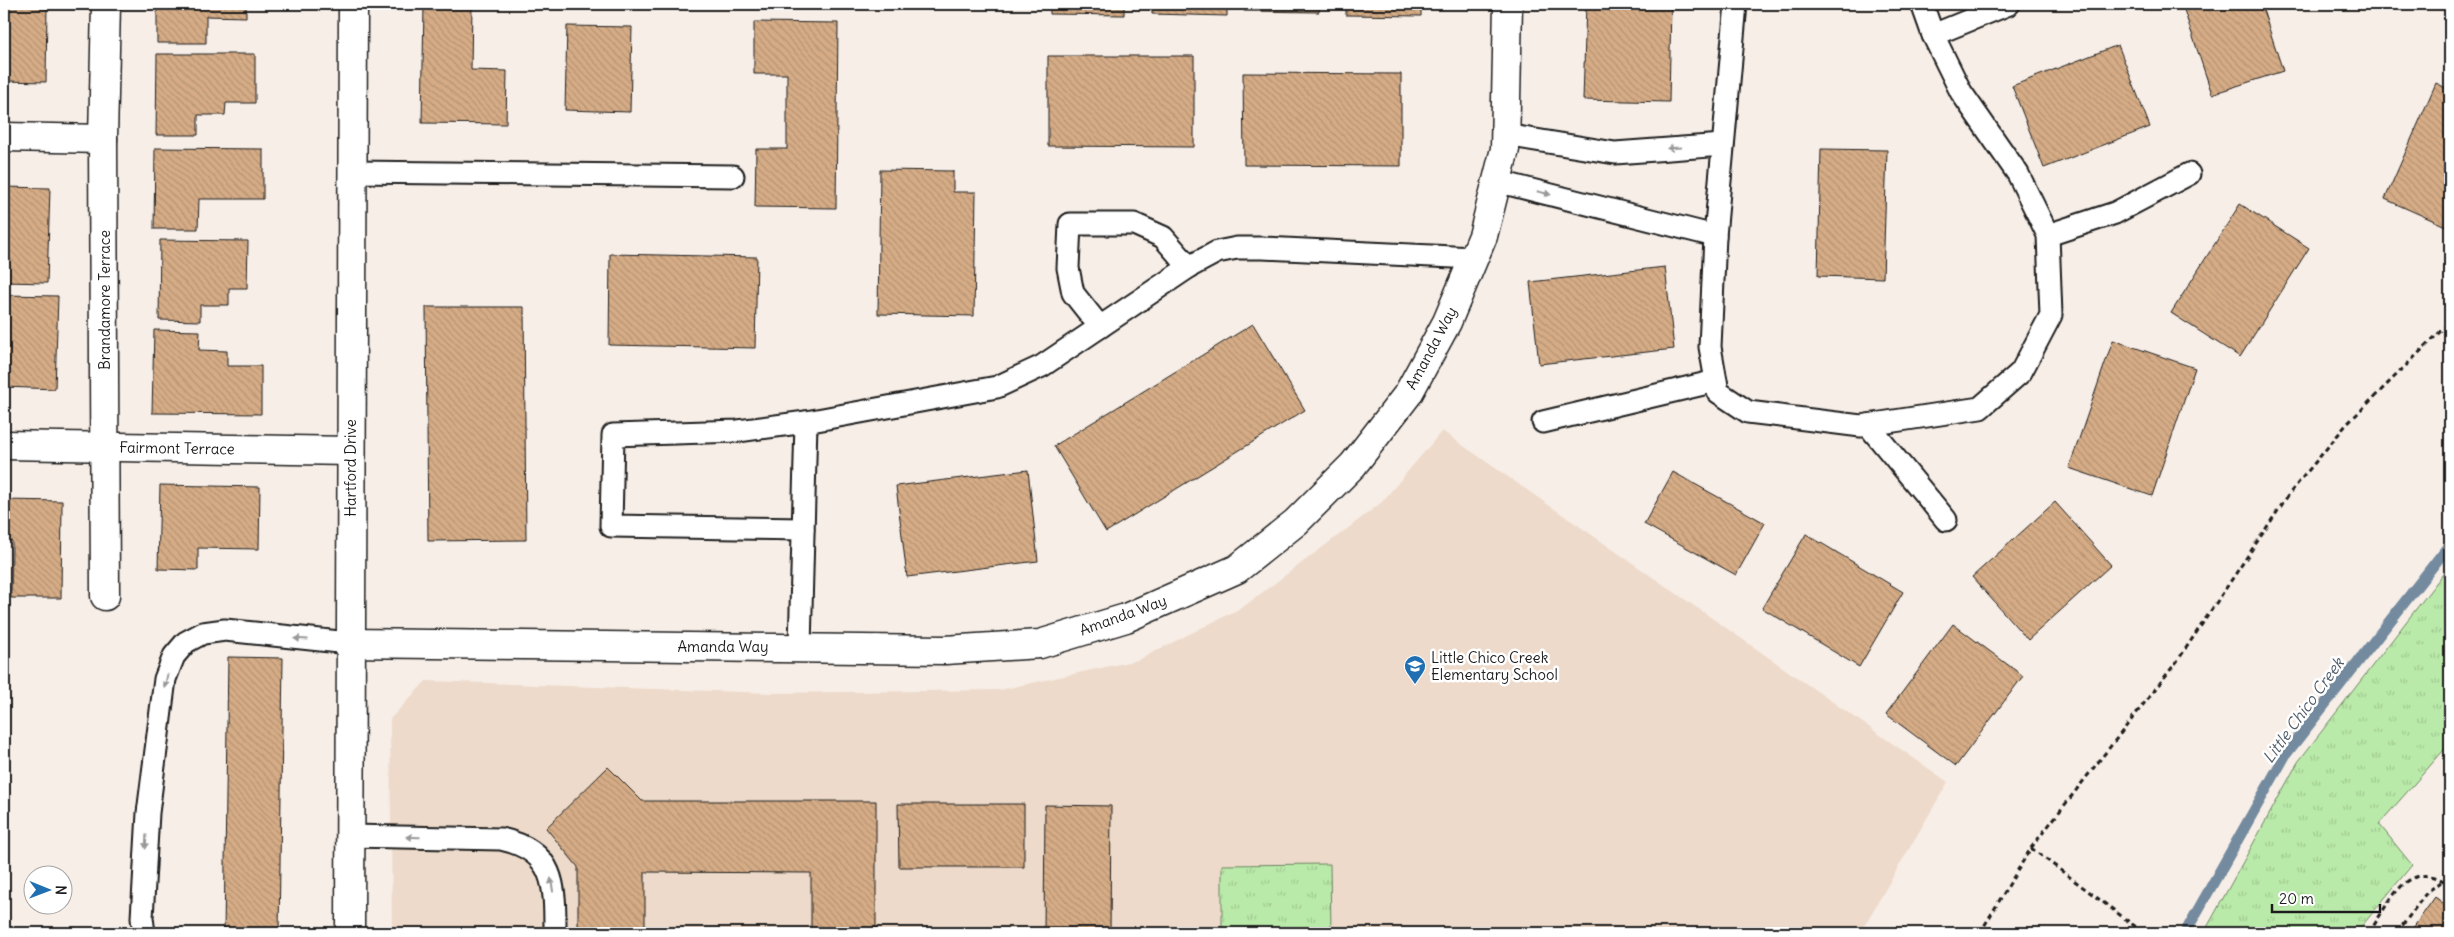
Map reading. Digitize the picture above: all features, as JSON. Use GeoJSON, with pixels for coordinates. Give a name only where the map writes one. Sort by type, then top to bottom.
{"type":"FeatureCollection","features":[{"type":"Feature","properties":{"kind":"street","name":"Brandamore Terrace"},"geometry":{"type":"LineString","coordinates":[[105,596],[103,139],[106,4]]}},
{"type":"Feature","properties":{"kind":"street","name":"Hartford Drive"},"geometry":{"type":"LineString","coordinates":[[350,933],[350,451],[353,4]]}},
{"type":"Feature","properties":{"kind":"street","name":"Amanda Way"},"geometry":{"type":"LineString","coordinates":[[350,642],[945,650],[1040,644],[1126,618],[1236,569],[1296,522],[1353,465],[1403,401],[1447,322],[1483,236],[1505,149],[1508,4]]}},
{"type":"Feature","properties":{"kind":"street"},"geometry":{"type":"LineString","coordinates":[[4,137],[103,139]]}},
{"type":"Feature","properties":{"kind":"street","name":"Fairmont Terrace"},"geometry":{"type":"LineString","coordinates":[[4,445],[350,451]]}},
{"type":"Feature","properties":{"kind":"lane"},"geometry":{"type":"LineString","coordinates":[[1736,4],[1715,236],[1710,347],[1718,392],[1748,412],[1868,425],[1980,408],[2021,372],[2051,315],[2048,235],[2018,174],[1961,92],[1933,34],[1922,4]]}},
{"type":"Feature","properties":{"kind":"lane"},"geometry":{"type":"LineString","coordinates":[[1933,34],[2009,4]]}},
{"type":"Feature","properties":{"kind":"lane"},"geometry":{"type":"LineString","coordinates":[[1505,135],[1615,153],[1722,145]]}},
{"type":"Feature","properties":{"kind":"lane"},"geometry":{"type":"LineString","coordinates":[[352,172],[733,176]]}},
{"type":"Feature","properties":{"kind":"lane"},"geometry":{"type":"LineString","coordinates":[[2048,235],[2115,213],[2189,174]]}},
{"type":"Feature","properties":{"kind":"lane"},"geometry":{"type":"LineString","coordinates":[[1496,181],[1715,236]]}},
{"type":"Feature","properties":{"kind":"lane"},"geometry":{"type":"LineString","coordinates":[[1100,328],[1074,294],[1068,268],[1070,224],[1134,224],[1163,237],[1189,267]]}},
{"type":"Feature","properties":{"kind":"lane"},"geometry":{"type":"LineString","coordinates":[[803,529],[611,526],[613,435],[738,430],[806,422],[997,387],[1042,366],[1189,267],[1217,252],[1237,248],[1474,258]]}},
{"type":"Feature","properties":{"kind":"lane"},"geometry":{"type":"LineString","coordinates":[[1543,422],[1716,381]]}},
{"type":"Feature","properties":{"kind":"lane"},"geometry":{"type":"LineString","coordinates":[[800,647],[806,422]]}},
{"type":"Feature","properties":{"kind":"lane"},"geometry":{"type":"LineString","coordinates":[[1868,425],[1946,520]]}},
{"type":"Feature","properties":{"kind":"lane"},"geometry":{"type":"LineString","coordinates":[[144,933],[142,918],[148,813],[165,679],[174,656],[186,642],[203,633],[225,630],[350,642]]}},
{"type":"Feature","properties":{"kind":"lane"},"geometry":{"type":"LineString","coordinates":[[350,836],[501,839],[521,843],[540,860],[551,874],[555,901],[554,933]]}},
{"type":"Feature","properties":{"kind":"path"},"geometry":{"type":"LineString","coordinates":[[1980,933],[2030,848],[2178,660],[2289,494],[2346,425],[2450,322]]}},
{"type":"Feature","properties":{"kind":"path"},"geometry":{"type":"LineString","coordinates":[[2030,848],[2144,933]]}},
{"type":"Feature","properties":{"kind":"path"},"geometry":{"type":"LineString","coordinates":[[2369,933],[2401,884],[2418,874],[2437,876],[2450,885]]}},
{"type":"Feature","properties":{"kind":"path"},"geometry":{"type":"LineString","coordinates":[[2397,933],[2428,892],[2444,880]]}},
{"type":"Feature","properties":{"kind":"shaded area","name":"Little Chico Creek Elementary School"},"geometry":{"type":"Polygon","coordinates":[[[1442,431],[1948,782],[1860,933],[392,933],[390,719],[426,681],[772,693],[1000,690],[1138,660],[1243,607],[1347,529],[1382,502],[1442,431]]]}},
{"type":"Feature","properties":{"kind":"green space"},"geometry":{"type":"Polygon","coordinates":[[[2450,565],[2450,743],[2379,824],[2412,865],[2356,933],[2204,933],[2298,762],[2450,565]]]}},
{"type":"Feature","properties":{"kind":"green space"},"geometry":{"type":"Polygon","coordinates":[[[1330,864],[1331,933],[1222,933],[1222,865],[1330,864]]]}},
{"type":"Feature","properties":{"kind":"building"},"geometry":{"type":"Polygon","coordinates":[[[4,4],[47,4],[46,82],[4,81],[4,4]]]}},
{"type":"Feature","properties":{"kind":"building"},"geometry":{"type":"Polygon","coordinates":[[[157,4],[246,4],[246,17],[206,16],[206,43],[157,43],[157,4]]]}},
{"type":"Feature","properties":{"kind":"building"},"geometry":{"type":"Polygon","coordinates":[[[424,4],[472,4],[471,70],[507,71],[506,124],[422,123],[424,4]]]}},
{"type":"Feature","properties":{"kind":"building"},"geometry":{"type":"Polygon","coordinates":[[[1050,4],[1124,4],[1124,15],[1050,14],[1050,4]]]}},
{"type":"Feature","properties":{"kind":"building"},"geometry":{"type":"Polygon","coordinates":[[[1152,4],[1227,4],[1227,16],[1152,14],[1152,4]]]}},
{"type":"Feature","properties":{"kind":"building"},"geometry":{"type":"Polygon","coordinates":[[[1244,4],[1320,4],[1319,12],[1244,11],[1244,4]]]}},
{"type":"Feature","properties":{"kind":"building"},"geometry":{"type":"Polygon","coordinates":[[[1346,4],[1421,4],[1421,16],[1346,15],[1346,4]]]}},
{"type":"Feature","properties":{"kind":"building"},"geometry":{"type":"Polygon","coordinates":[[[1586,4],[1671,4],[1669,102],[1583,100],[1586,4]]]}},
{"type":"Feature","properties":{"kind":"building"},"geometry":{"type":"Polygon","coordinates":[[[2182,4],[2261,4],[2283,71],[2212,94],[2182,4]]]}},
{"type":"Feature","properties":{"kind":"building"},"geometry":{"type":"Polygon","coordinates":[[[754,22],[838,23],[836,208],[755,207],[756,149],[787,149],[787,74],[754,74],[754,22]]]}},
{"type":"Feature","properties":{"kind":"building"},"geometry":{"type":"Polygon","coordinates":[[[567,26],[632,27],[630,112],[565,110],[567,26]]]}},
{"type":"Feature","properties":{"kind":"building"},"geometry":{"type":"Polygon","coordinates":[[[2118,45],[2150,127],[2044,168],[2012,86],[2118,45]]]}},
{"type":"Feature","properties":{"kind":"building"},"geometry":{"type":"Polygon","coordinates":[[[157,54],[255,54],[255,103],[226,103],[225,115],[198,115],[198,135],[156,135],[157,54]]]}},
{"type":"Feature","properties":{"kind":"building"},"geometry":{"type":"Polygon","coordinates":[[[1048,56],[1194,56],[1194,147],[1048,146],[1048,56]]]}},
{"type":"Feature","properties":{"kind":"building"},"geometry":{"type":"Polygon","coordinates":[[[1243,73],[1401,74],[1401,166],[1244,165],[1243,73]]]}},
{"type":"Feature","properties":{"kind":"building"},"geometry":{"type":"Polygon","coordinates":[[[2436,83],[2450,90],[2450,228],[2385,199],[2436,83]]]}},
{"type":"Feature","properties":{"kind":"building"},"geometry":{"type":"Polygon","coordinates":[[[155,148],[263,149],[263,199],[199,199],[198,229],[154,229],[155,148]]]}},
{"type":"Feature","properties":{"kind":"building"},"geometry":{"type":"Polygon","coordinates":[[[1821,149],[1887,150],[1883,278],[1818,276],[1821,149]]]}},
{"type":"Feature","properties":{"kind":"building"},"geometry":{"type":"Polygon","coordinates":[[[880,170],[953,171],[953,192],[976,192],[974,316],[878,314],[880,170]]]}},
{"type":"Feature","properties":{"kind":"building"},"geometry":{"type":"Polygon","coordinates":[[[4,187],[50,188],[47,283],[4,282],[4,187]]]}},
{"type":"Feature","properties":{"kind":"building"},"geometry":{"type":"Polygon","coordinates":[[[2240,204],[2309,248],[2240,357],[2171,313],[2240,204]]]}},
{"type":"Feature","properties":{"kind":"building"},"geometry":{"type":"Polygon","coordinates":[[[160,240],[248,241],[247,288],[229,288],[229,305],[200,305],[200,321],[159,320],[160,240]]]}},
{"type":"Feature","properties":{"kind":"building"},"geometry":{"type":"Polygon","coordinates":[[[610,254],[757,257],[755,348],[609,345],[610,254]]]}},
{"type":"Feature","properties":{"kind":"building"},"geometry":{"type":"Polygon","coordinates":[[[1665,267],[1674,349],[1539,364],[1530,282],[1665,267]]]}},
{"type":"Feature","properties":{"kind":"building"},"geometry":{"type":"Polygon","coordinates":[[[4,295],[58,296],[55,389],[4,387],[4,295]]]}},
{"type":"Feature","properties":{"kind":"building"},"geometry":{"type":"Polygon","coordinates":[[[426,307],[524,307],[526,540],[428,541],[426,307]]]}},
{"type":"Feature","properties":{"kind":"building"},"geometry":{"type":"Polygon","coordinates":[[[1253,324],[1305,410],[1106,532],[1054,446],[1253,324]]]}},
{"type":"Feature","properties":{"kind":"building"},"geometry":{"type":"Polygon","coordinates":[[[154,330],[200,331],[199,350],[227,351],[227,366],[261,366],[261,414],[152,413],[154,330]]]}},
{"type":"Feature","properties":{"kind":"building"},"geometry":{"type":"Polygon","coordinates":[[[2113,340],[2195,368],[2152,496],[2069,468],[2113,340]]]}},
{"type":"Feature","properties":{"kind":"building"},"geometry":{"type":"Polygon","coordinates":[[[1028,470],[1038,561],[907,577],[896,486],[1028,470]]]}},
{"type":"Feature","properties":{"kind":"building"},"geometry":{"type":"Polygon","coordinates":[[[1673,472],[1765,523],[1736,575],[1644,524],[1673,472]]]}},
{"type":"Feature","properties":{"kind":"building"},"geometry":{"type":"Polygon","coordinates":[[[160,485],[260,487],[259,549],[198,548],[198,570],[158,569],[160,485]]]}},
{"type":"Feature","properties":{"kind":"building"},"geometry":{"type":"Polygon","coordinates":[[[4,500],[62,501],[61,598],[11,598],[12,541],[4,541],[4,500]]]}},
{"type":"Feature","properties":{"kind":"building"},"geometry":{"type":"Polygon","coordinates":[[[2055,502],[2111,565],[2028,640],[1972,577],[2055,502]]]}},
{"type":"Feature","properties":{"kind":"building"},"geometry":{"type":"Polygon","coordinates":[[[1806,534],[1903,592],[1859,667],[1762,608],[1806,534]]]}},
{"type":"Feature","properties":{"kind":"building"},"geometry":{"type":"Polygon","coordinates":[[[1953,624],[2023,676],[1956,766],[1886,714],[1953,624]]]}},
{"type":"Feature","properties":{"kind":"building"},"geometry":{"type":"Polygon","coordinates":[[[228,657],[283,658],[279,933],[224,933],[228,657]]]}},
{"type":"Feature","properties":{"kind":"building"},"geometry":{"type":"Polygon","coordinates":[[[608,767],[642,801],[876,801],[876,933],[811,933],[811,873],[645,872],[645,933],[578,933],[578,867],[546,828],[608,767]]]}},
{"type":"Feature","properties":{"kind":"building"},"geometry":{"type":"Polygon","coordinates":[[[898,804],[1024,804],[1024,867],[899,867],[898,804]]]}},
{"type":"Feature","properties":{"kind":"building"},"geometry":{"type":"Polygon","coordinates":[[[1045,805],[1111,806],[1110,933],[1044,933],[1045,805]]]}},
{"type":"Feature","properties":{"kind":"building"},"geometry":{"type":"Polygon","coordinates":[[[2435,897],[2450,908],[2450,933],[2419,933],[2413,928],[2435,897]]]}},
{"type":"Feature","properties":{"kind":"waterway","name":"Little Chico Creek"},"geometry":{"type":"LineString","coordinates":[[2185,933],[2286,754],[2450,544]]}},
{"type":"Feature","properties":{"kind":"place","name":"Little Chico Creek Elementary School"},"geometry":{"type":"Point","coordinates":[1415,685]}}]}
